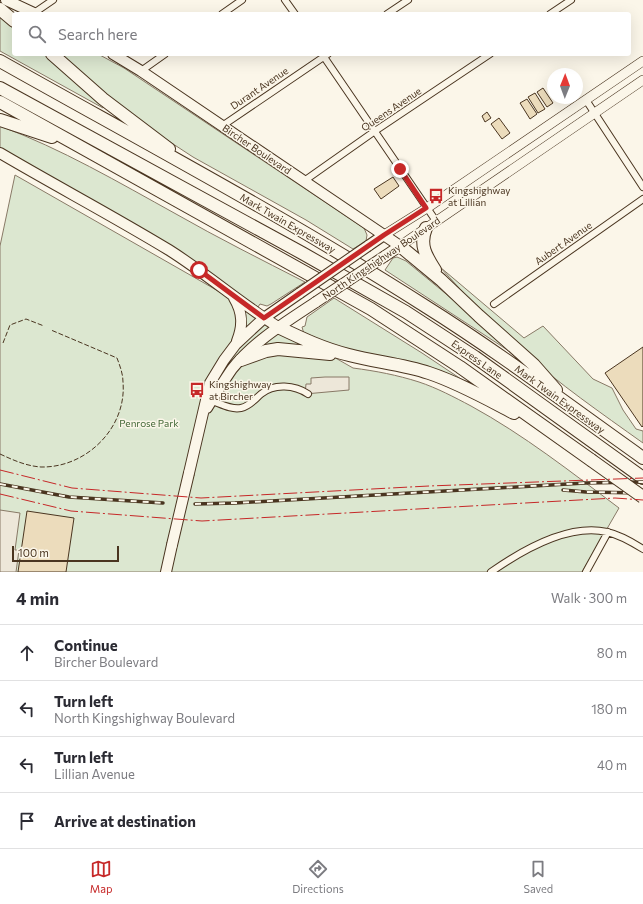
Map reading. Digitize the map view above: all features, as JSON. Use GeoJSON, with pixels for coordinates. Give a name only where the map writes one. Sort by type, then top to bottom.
{"type":"FeatureCollection","features":[{"type":"Feature","properties":{"kind":"highway"},"geometry":{"type":"LineString","coordinates":[[0,10],[12,19]]}},
{"type":"Feature","properties":{"kind":"highway"},"geometry":{"type":"LineString","coordinates":[[54,56],[103,99],[193,169]]}},
{"type":"Feature","properties":{"kind":"highway","name":"Mark Twain Expressway"},"geometry":{"type":"LineString","coordinates":[[0,61],[312,237],[414,298],[643,458]]}},
{"type":"Feature","properties":{"kind":"highway","name":"Express Lane"},"geometry":{"type":"LineString","coordinates":[[0,88],[302,253],[406,312],[440,334],[643,478]]}},
{"type":"Feature","properties":{"kind":"highway"},"geometry":{"type":"LineString","coordinates":[[0,102],[377,313],[460,367],[643,498]]}},
{"type":"Feature","properties":{"kind":"highway"},"geometry":{"type":"LineString","coordinates":[[0,120],[75,144]]}},
{"type":"Feature","properties":{"kind":"highway"},"geometry":{"type":"LineString","coordinates":[[431,225],[423,238],[423,249],[441,280]]}},
{"type":"Feature","properties":{"kind":"highway"},"geometry":{"type":"LineString","coordinates":[[400,246],[441,280],[534,365],[573,409]]}},
{"type":"Feature","properties":{"kind":"highway"},"geometry":{"type":"LineString","coordinates":[[278,327],[317,345],[350,356]]}},
{"type":"Feature","properties":{"kind":"highway"},"geometry":{"type":"LineString","coordinates":[[241,360],[266,351],[278,350],[350,356],[392,364],[430,373],[461,386],[547,429]]}},
{"type":"Feature","properties":{"kind":"main road"},"geometry":{"type":"LineString","coordinates":[[6,0],[31,12]]}},
{"type":"Feature","properties":{"kind":"main road","name":"Bircher Boulevard"},"geometry":{"type":"LineString","coordinates":[[116,56],[141,71],[400,246]]}},
{"type":"Feature","properties":{"kind":"main road","name":"North Kingshighway Boulevard"},"geometry":{"type":"LineString","coordinates":[[166,572],[210,383],[236,344],[264,318],[384,235],[643,61]]}},
{"type":"Feature","properties":{"kind":"main road","name":"North Kingshighway Boulevard"},"geometry":{"type":"LineString","coordinates":[[201,418],[233,368],[252,348],[278,327],[400,246],[643,80]]}},
{"type":"Feature","properties":{"kind":"main road"},"geometry":{"type":"LineString","coordinates":[[0,153],[168,250],[199,270],[278,327]]}},
{"type":"Feature","properties":{"kind":"main road"},"geometry":{"type":"LineString","coordinates":[[232,294],[239,307],[242,320],[241,331],[236,344]]}},
{"type":"Feature","properties":{"kind":"street"},"geometry":{"type":"LineString","coordinates":[[38,12],[53,0]]}},
{"type":"Feature","properties":{"kind":"street"},"geometry":{"type":"LineString","coordinates":[[225,12],[242,0]]}},
{"type":"Feature","properties":{"kind":"street"},"geometry":{"type":"LineString","coordinates":[[285,0],[294,12]]}},
{"type":"Feature","properties":{"kind":"street"},"geometry":{"type":"LineString","coordinates":[[390,12],[408,0]]}},
{"type":"Feature","properties":{"kind":"street"},"geometry":{"type":"LineString","coordinates":[[553,12],[571,0]]}},
{"type":"Feature","properties":{"kind":"street"},"geometry":{"type":"LineString","coordinates":[[141,71],[162,56]]}},
{"type":"Feature","properties":{"kind":"street","name":"Durant Avenue"},"geometry":{"type":"LineString","coordinates":[[222,126],[323,56]]}},
{"type":"Feature","properties":{"kind":"street"},"geometry":{"type":"LineString","coordinates":[[325,56],[426,208],[431,225]]}},
{"type":"Feature","properties":{"kind":"street","name":"Queens Avenue"},"geometry":{"type":"LineString","coordinates":[[304,181],[487,56]]}},
{"type":"Feature","properties":{"kind":"street"},"geometry":{"type":"LineString","coordinates":[[586,100],[643,187]]}},
{"type":"Feature","properties":{"kind":"street","name":"Aubert Avenue"},"geometry":{"type":"LineString","coordinates":[[494,304],[643,199]]}},
{"type":"Feature","properties":{"kind":"street"},"geometry":{"type":"LineString","coordinates":[[212,401],[231,408],[240,408],[248,405],[263,392],[282,386],[303,390],[308,394]]}},
{"type":"Feature","properties":{"kind":"street"},"geometry":{"type":"LineString","coordinates":[[491,572],[522,552],[549,540],[572,533],[590,531],[608,532],[619,536],[643,549]]}},
{"type":"Feature","properties":{"kind":"street"},"geometry":{"type":"LineString","coordinates":[[586,572],[608,532]]}},
{"type":"Feature","properties":{"kind":"green space"},"geometry":{"type":"Polygon","coordinates":[[[0,17],[2,19],[4,17],[12,24],[12,56],[47,56],[105,106],[103,108],[0,51],[0,17]]]}},
{"type":"Feature","properties":{"kind":"green space"},"geometry":{"type":"Polygon","coordinates":[[[62,56],[102,56],[124,68],[364,228],[367,235],[366,241],[353,249],[306,220],[193,157],[138,121],[107,97],[62,56]]]}},
{"type":"Feature","properties":{"kind":"green space"},"geometry":{"type":"Polygon","coordinates":[[[0,126],[46,145],[90,167],[208,232],[305,282],[271,304],[267,306],[260,304],[258,307],[84,197],[0,148],[0,126]]]}},
{"type":"Feature","properties":{"kind":"green space","name":"Penrose Park"},"geometry":{"type":"Polygon","coordinates":[[[15,175],[353,368],[403,377],[439,390],[491,417],[547,454],[619,508],[582,572],[0,572],[0,246],[15,175]]]}},
{"type":"Feature","properties":{"kind":"green space"},"geometry":{"type":"Polygon","coordinates":[[[397,257],[406,261],[490,330],[509,351],[385,270],[393,258],[397,257]]]}},
{"type":"Feature","properties":{"kind":"green space"},"geometry":{"type":"Polygon","coordinates":[[[440,267],[524,338],[543,326],[593,379],[612,388],[623,410],[636,429],[643,431],[643,443],[580,398],[535,363],[489,320],[440,267]]]}},
{"type":"Feature","properties":{"kind":"green space"},"geometry":{"type":"Polygon","coordinates":[[[334,298],[467,383],[350,352],[304,334],[302,327],[305,326],[307,317],[334,298]]]}},
{"type":"Feature","properties":{"kind":"shaded area"},"geometry":{"type":"Polygon","coordinates":[[[349,377],[349,390],[305,394],[306,384],[311,384],[311,378],[349,377]]]}},
{"type":"Feature","properties":{"kind":"shaded area"},"geometry":{"type":"Polygon","coordinates":[[[0,510],[20,513],[15,550],[19,550],[16,572],[0,572],[0,510]]]}},
{"type":"Feature","properties":{"kind":"building"},"geometry":{"type":"Polygon","coordinates":[[[543,88],[547,94],[547,104],[552,104],[547,107],[537,92],[543,88]]]}},
{"type":"Feature","properties":{"kind":"building"},"geometry":{"type":"Polygon","coordinates":[[[535,93],[545,109],[538,113],[528,97],[535,93]]]}},
{"type":"Feature","properties":{"kind":"building"},"geometry":{"type":"Polygon","coordinates":[[[527,99],[537,114],[530,119],[520,103],[527,99]]]}},
{"type":"Feature","properties":{"kind":"building"},"geometry":{"type":"Polygon","coordinates":[[[487,112],[491,118],[485,122],[482,116],[487,112]]]}},
{"type":"Feature","properties":{"kind":"building"},"geometry":{"type":"Polygon","coordinates":[[[499,118],[510,133],[502,139],[491,124],[499,118]]]}},
{"type":"Feature","properties":{"kind":"building"},"geometry":{"type":"Polygon","coordinates":[[[393,177],[399,186],[381,199],[374,189],[393,177]]]}},
{"type":"Feature","properties":{"kind":"building"},"geometry":{"type":"Polygon","coordinates":[[[643,347],[643,426],[642,427],[605,373],[643,347]]]}},
{"type":"Feature","properties":{"kind":"building"},"geometry":{"type":"Polygon","coordinates":[[[27,511],[74,518],[66,572],[18,572],[27,511]]]}},
{"type":"Feature","properties":{"kind":"railway"},"geometry":{"type":"LineString","coordinates":[[195,504],[585,483],[643,482]]}},
{"type":"Feature","properties":{"kind":"railway"},"geometry":{"type":"LineString","coordinates":[[0,484],[69,497],[163,503]]}},
{"type":"Feature","properties":{"kind":"railway"},"geometry":{"type":"LineString","coordinates":[[563,490],[643,493]]}},
{"type":"Feature","properties":{"kind":"fence"},"geometry":{"type":"LineString","coordinates":[[3,343],[10,325],[26,319],[44,326]]}},
{"type":"Feature","properties":{"kind":"fence"},"geometry":{"type":"LineString","coordinates":[[0,454],[25,464],[41,467],[58,466],[73,461],[88,453],[111,429],[118,415],[122,399],[123,382],[122,373],[117,358],[51,330]]}},
{"type":"Feature","properties":{"kind":"power"},"geometry":{"type":"LineString","coordinates":[[0,470],[72,488],[201,498],[429,486],[643,478]]}},
{"type":"Feature","properties":{"kind":"power"},"geometry":{"type":"LineString","coordinates":[[0,494],[71,511],[202,521],[615,498],[643,500]]}},
{"type":"Feature","properties":{"kind":"place","name":"Kingshighway at Lillian"},"geometry":{"type":"Point","coordinates":[436,196]}},
{"type":"Feature","properties":{"kind":"place","name":"Kingshighway at Bircher"},"geometry":{"type":"Point","coordinates":[197,390]}},
{"type":"Feature","properties":{"kind":"route"},"geometry":{"type":"LineString","coordinates":[[199,270],[264,318],[384,235],[426,208],[400,169]]}}]}
